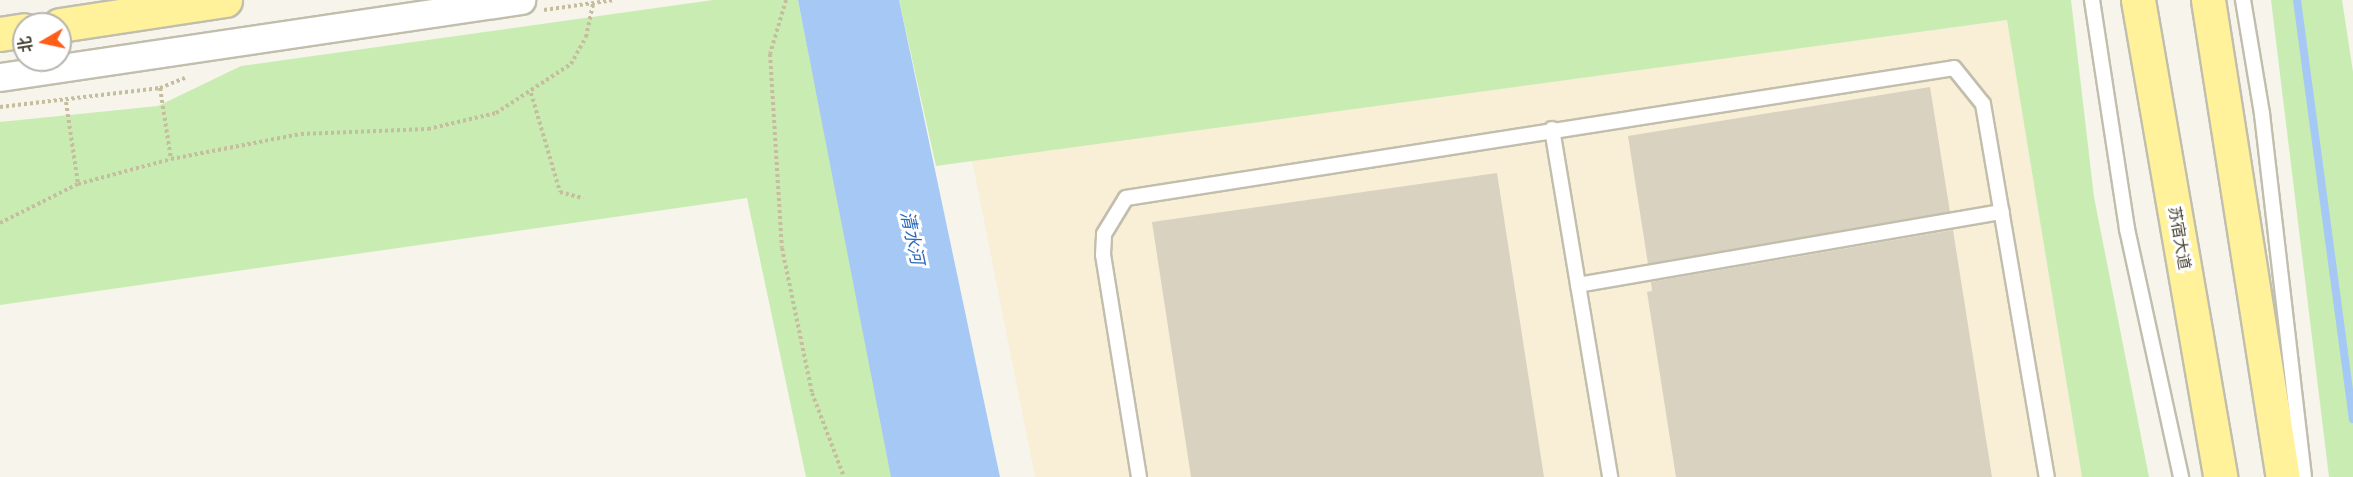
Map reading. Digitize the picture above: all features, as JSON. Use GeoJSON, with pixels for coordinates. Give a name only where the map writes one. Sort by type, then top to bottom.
{"type":"FeatureCollection","features":[{"type":"Feature","properties":{"kind":"main road"},"geometry":{"type":"LineString","coordinates":[[72,23],[225,0]]}},
{"type":"Feature","properties":{"kind":"main road","name":"苏宿大道"},"geometry":{"type":"LineString","coordinates":[[2138,0],[2220,477]]}},
{"type":"Feature","properties":{"kind":"main road"},"geometry":{"type":"LineString","coordinates":[[2208,0],[2283,477]]}},
{"type":"Feature","properties":{"kind":"street"},"geometry":{"type":"LineString","coordinates":[[0,77],[521,0]]}},
{"type":"Feature","properties":{"kind":"lane"},"geometry":{"type":"LineString","coordinates":[[2092,0],[2127,229],[2181,477]]}},
{"type":"Feature","properties":{"kind":"lane"},"geometry":{"type":"LineString","coordinates":[[2243,0],[2262,114],[2304,477]]}},
{"type":"Feature","properties":{"kind":"lane"},"geometry":{"type":"LineString","coordinates":[[1139,477],[1103,255],[1104,234],[1126,198],[1552,129],[1954,68],[1983,104],[2047,477]]}},
{"type":"Feature","properties":{"kind":"lane"},"geometry":{"type":"LineString","coordinates":[[1552,129],[1610,477]]}},
{"type":"Feature","properties":{"kind":"lane"},"geometry":{"type":"LineString","coordinates":[[1578,285],[2002,212]]}},
{"type":"Feature","properties":{"kind":"path"},"geometry":{"type":"LineString","coordinates":[[786,0],[770,54],[782,248],[812,393],[844,477]]}},
{"type":"Feature","properties":{"kind":"path"},"geometry":{"type":"LineString","coordinates":[[0,223],[78,184],[171,159],[302,134],[464,123],[531,93],[571,64],[586,37],[592,3]]}},
{"type":"Feature","properties":{"kind":"path"},"geometry":{"type":"LineString","coordinates":[[160,88],[171,159]]}},
{"type":"Feature","properties":{"kind":"path"},"geometry":{"type":"LineString","coordinates":[[531,93],[560,192],[583,198]]}},
{"type":"Feature","properties":{"kind":"path"},"geometry":{"type":"LineString","coordinates":[[66,102],[78,184]]}},
{"type":"Feature","properties":{"kind":"shaded area"},"geometry":{"type":"Polygon","coordinates":[[[2007,20],[2082,477],[1035,477],[972,160],[2007,20]]]}},
{"type":"Feature","properties":{"kind":"green space"},"geometry":{"type":"Polygon","coordinates":[[[713,0],[798,0],[893,477],[806,477],[747,198],[0,305],[0,122],[158,106],[241,66],[713,0]]]}},
{"type":"Feature","properties":{"kind":"green space"},"geometry":{"type":"Polygon","coordinates":[[[899,0],[2071,0],[2094,197],[2149,477],[2082,477],[2007,20],[936,166],[899,0]]]}},
{"type":"Feature","properties":{"kind":"green space"},"geometry":{"type":"Polygon","coordinates":[[[2271,0],[2342,0],[2353,72],[2353,477],[2329,477],[2271,0]]]}},
{"type":"Feature","properties":{"kind":"water","name":"清水河"},"geometry":{"type":"Polygon","coordinates":[[[798,0],[899,0],[1000,477],[891,477],[798,0]]]}},
{"type":"Feature","properties":{"kind":"building"},"geometry":{"type":"Polygon","coordinates":[[[1930,87],[1950,212],[1648,264],[1628,136],[1930,87]]]}},
{"type":"Feature","properties":{"kind":"building"},"geometry":{"type":"Polygon","coordinates":[[[1497,173],[1544,477],[1191,477],[1152,222],[1497,173]]]}},
{"type":"Feature","properties":{"kind":"building"},"geometry":{"type":"Polygon","coordinates":[[[1953,230],[1992,477],[1676,477],[1647,292],[1652,291],[1651,282],[1953,230]]]}},
{"type":"Feature","properties":{"kind":"waterway"},"geometry":{"type":"LineString","coordinates":[[2297,0],[2353,419]]}}]}
